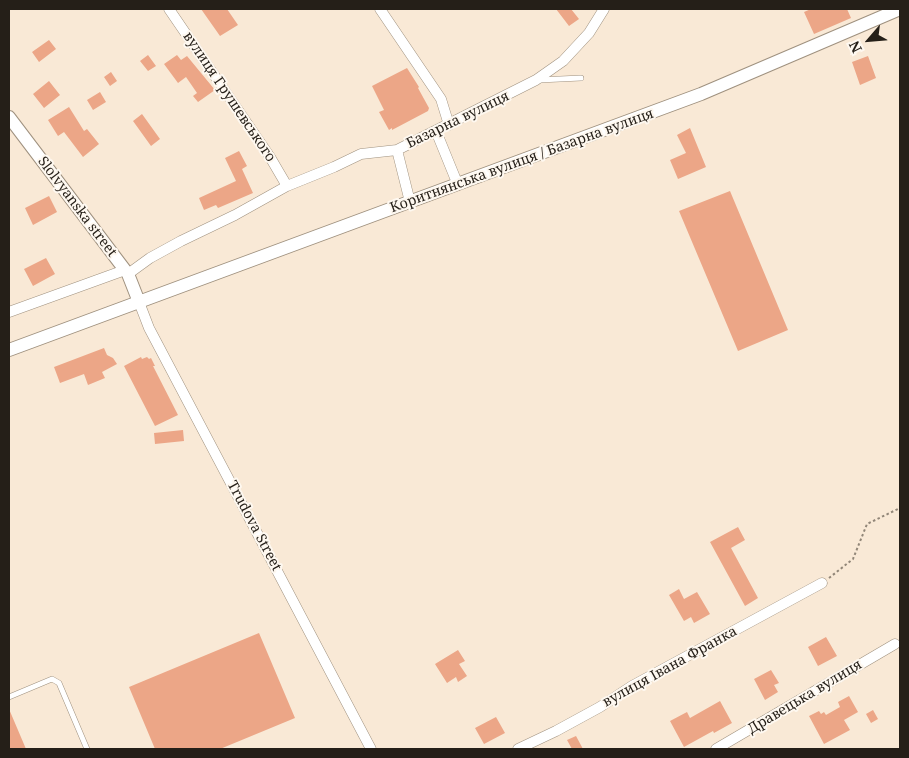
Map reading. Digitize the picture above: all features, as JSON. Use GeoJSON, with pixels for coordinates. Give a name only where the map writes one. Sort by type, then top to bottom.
{"type":"FeatureCollection","features":[{"type":"Feature","properties":{"kind":"street","name":"вулиця Грушевського"},"geometry":{"type":"LineString","coordinates":[[170,9],[270,157],[287,186]]}},
{"type":"Feature","properties":{"kind":"street"},"geometry":{"type":"LineString","coordinates":[[380,9],[441,99],[449,125]]}},
{"type":"Feature","properties":{"kind":"street","name":"Коритнянська вулиця / Базарна вулиця"},"geometry":{"type":"LineString","coordinates":[[9,350],[701,94],[900,9]]}},
{"type":"Feature","properties":{"kind":"street","name":"Базарна вулиця"},"geometry":{"type":"LineString","coordinates":[[9,312],[126,272],[173,245],[235,215],[287,186],[361,154],[397,150],[449,125],[536,80],[562,61],[589,33],[599,11]]}},
{"type":"Feature","properties":{"kind":"street","name":"Slolvyanska street"},"geometry":{"type":"LineString","coordinates":[[9,117],[126,272],[140,302]]}},
{"type":"Feature","properties":{"kind":"street"},"geometry":{"type":"LineString","coordinates":[[436,131],[458,184]]}},
{"type":"Feature","properties":{"kind":"street"},"geometry":{"type":"LineString","coordinates":[[397,150],[410,202]]}},
{"type":"Feature","properties":{"kind":"street","name":"Trudova Street"},"geometry":{"type":"LineString","coordinates":[[140,302],[154,337],[371,749]]}},
{"type":"Feature","properties":{"kind":"street","name":"вулиця Івана Франка"},"geometry":{"type":"LineString","coordinates":[[524,748],[632,686],[822,583]]}},
{"type":"Feature","properties":{"kind":"street","name":"Дравецька вулиця"},"geometry":{"type":"LineString","coordinates":[[716,749],[894,644]]}},
{"type":"Feature","properties":{"kind":"lane"},"geometry":{"type":"LineString","coordinates":[[536,80],[581,78]]}},
{"type":"Feature","properties":{"kind":"lane"},"geometry":{"type":"LineString","coordinates":[[9,697],[52,679],[60,683],[87,749]]}},
{"type":"Feature","properties":{"kind":"path"},"geometry":{"type":"LineString","coordinates":[[822,583],[852,559],[867,524],[900,508]]}},
{"type":"Feature","properties":{"kind":"building"},"geometry":{"type":"Polygon","coordinates":[[[201,9],[227,9],[238,25],[220,36],[201,9]]]}},
{"type":"Feature","properties":{"kind":"building"},"geometry":{"type":"Polygon","coordinates":[[[556,9],[571,9],[579,19],[569,26],[556,9]]]}},
{"type":"Feature","properties":{"kind":"building"},"geometry":{"type":"Polygon","coordinates":[[[811,9],[847,9],[851,18],[814,34],[804,12],[811,9]]]}},
{"type":"Feature","properties":{"kind":"building"},"geometry":{"type":"Polygon","coordinates":[[[49,40],[56,49],[39,62],[32,52],[49,40]]]}},
{"type":"Feature","properties":{"kind":"building"},"geometry":{"type":"Polygon","coordinates":[[[148,55],[156,66],[148,71],[140,61],[148,55]]]}},
{"type":"Feature","properties":{"kind":"building"},"geometry":{"type":"Polygon","coordinates":[[[177,55],[181,60],[187,56],[215,90],[198,102],[193,96],[197,93],[186,77],[178,83],[164,64],[177,55]]]}},
{"type":"Feature","properties":{"kind":"building"},"geometry":{"type":"Polygon","coordinates":[[[868,56],[876,78],[860,85],[852,62],[868,56]]]}},
{"type":"Feature","properties":{"kind":"building"},"geometry":{"type":"Polygon","coordinates":[[[407,68],[429,108],[428,111],[389,130],[379,112],[384,110],[372,86],[407,68]]]}},
{"type":"Feature","properties":{"kind":"building"},"geometry":{"type":"Polygon","coordinates":[[[111,72],[117,81],[110,86],[104,77],[111,72]]]}},
{"type":"Feature","properties":{"kind":"building"},"geometry":{"type":"Polygon","coordinates":[[[49,81],[60,95],[44,108],[33,94],[49,81]]]}},
{"type":"Feature","properties":{"kind":"building"},"geometry":{"type":"Polygon","coordinates":[[[100,92],[106,102],[93,110],[87,100],[100,92]]]}},
{"type":"Feature","properties":{"kind":"building"},"geometry":{"type":"Polygon","coordinates":[[[69,107],[84,131],[87,129],[99,144],[83,157],[64,132],[58,136],[48,120],[69,107]]]}},
{"type":"Feature","properties":{"kind":"building"},"geometry":{"type":"Polygon","coordinates":[[[142,114],[160,139],[151,146],[133,121],[142,114]]]}},
{"type":"Feature","properties":{"kind":"building"},"geometry":{"type":"Polygon","coordinates":[[[690,128],[706,167],[678,179],[670,160],[686,153],[677,135],[690,128]]]}},
{"type":"Feature","properties":{"kind":"building"},"geometry":{"type":"Polygon","coordinates":[[[239,151],[247,166],[242,169],[253,193],[218,208],[216,205],[204,210],[199,198],[236,181],[225,158],[239,151]]]}},
{"type":"Feature","properties":{"kind":"building"},"geometry":{"type":"Polygon","coordinates":[[[730,191],[788,330],[738,351],[679,211],[730,191]]]}},
{"type":"Feature","properties":{"kind":"building"},"geometry":{"type":"Polygon","coordinates":[[[49,196],[57,212],[33,225],[25,208],[49,196]]]}},
{"type":"Feature","properties":{"kind":"building"},"geometry":{"type":"Polygon","coordinates":[[[46,258],[55,274],[33,286],[24,269],[46,258]]]}},
{"type":"Feature","properties":{"kind":"building"},"geometry":{"type":"Polygon","coordinates":[[[104,348],[107,355],[113,358],[117,364],[102,372],[105,378],[88,385],[84,374],[60,383],[54,367],[104,348]]]}},
{"type":"Feature","properties":{"kind":"building"},"geometry":{"type":"Polygon","coordinates":[[[141,357],[142,359],[151,358],[155,366],[153,366],[178,415],[155,426],[124,366],[141,357]]]}},
{"type":"Feature","properties":{"kind":"building"},"geometry":{"type":"Polygon","coordinates":[[[183,430],[184,441],[155,444],[154,433],[183,430]]]}},
{"type":"Feature","properties":{"kind":"building"},"geometry":{"type":"Polygon","coordinates":[[[738,527],[745,540],[731,548],[758,598],[745,606],[710,542],[738,527]]]}},
{"type":"Feature","properties":{"kind":"building"},"geometry":{"type":"Polygon","coordinates":[[[679,589],[684,599],[697,592],[710,614],[694,623],[691,617],[684,621],[669,595],[679,589]]]}},
{"type":"Feature","properties":{"kind":"building"},"geometry":{"type":"Polygon","coordinates":[[[259,633],[295,718],[220,749],[155,749],[129,687],[259,633]]]}},
{"type":"Feature","properties":{"kind":"building"},"geometry":{"type":"Polygon","coordinates":[[[826,637],[837,656],[818,666],[808,647],[826,637]]]}},
{"type":"Feature","properties":{"kind":"building"},"geometry":{"type":"Polygon","coordinates":[[[458,650],[465,661],[459,664],[467,676],[458,682],[456,677],[447,683],[435,664],[458,650]]]}},
{"type":"Feature","properties":{"kind":"building"},"geometry":{"type":"Polygon","coordinates":[[[771,670],[779,683],[774,685],[778,692],[765,700],[754,679],[771,670]]]}},
{"type":"Feature","properties":{"kind":"building"},"geometry":{"type":"Polygon","coordinates":[[[849,696],[858,712],[844,720],[850,730],[824,744],[809,716],[819,711],[821,714],[824,712],[826,715],[840,707],[838,702],[849,696]]]}},
{"type":"Feature","properties":{"kind":"building"},"geometry":{"type":"Polygon","coordinates":[[[720,701],[732,723],[684,747],[670,721],[687,712],[690,718],[720,701]]]}},
{"type":"Feature","properties":{"kind":"building"},"geometry":{"type":"Polygon","coordinates":[[[9,709],[26,749],[9,749],[9,709]]]}},
{"type":"Feature","properties":{"kind":"building"},"geometry":{"type":"Polygon","coordinates":[[[873,710],[878,719],[871,723],[866,714],[873,710]]]}},
{"type":"Feature","properties":{"kind":"building"},"geometry":{"type":"Polygon","coordinates":[[[496,717],[505,733],[484,744],[475,728],[496,717]]]}},
{"type":"Feature","properties":{"kind":"building"},"geometry":{"type":"Polygon","coordinates":[[[576,736],[583,749],[572,749],[567,740],[576,736]]]}}]}
